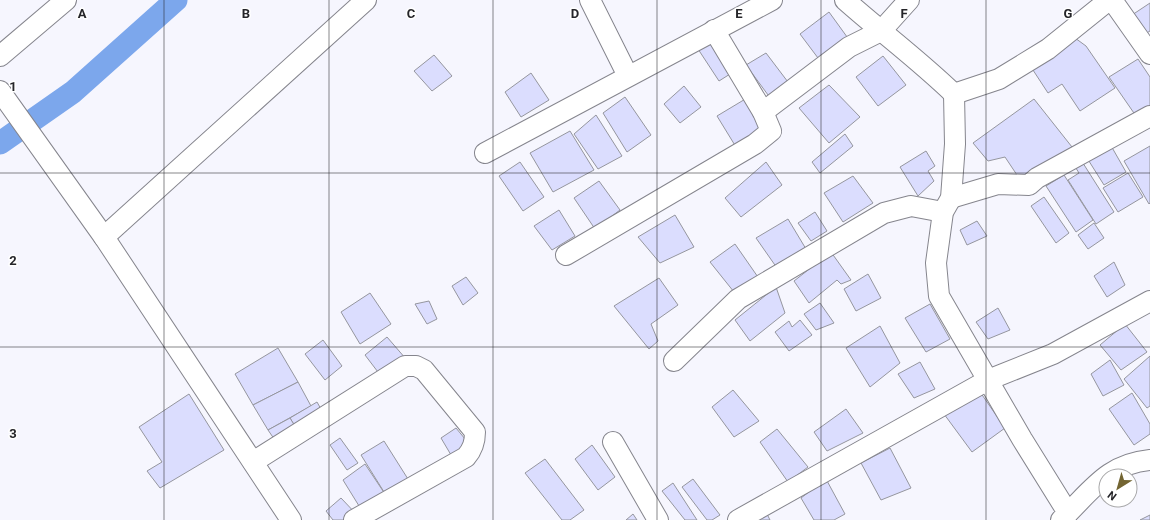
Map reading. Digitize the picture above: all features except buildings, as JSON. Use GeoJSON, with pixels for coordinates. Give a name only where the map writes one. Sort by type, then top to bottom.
{"type":"FeatureCollection","features":[{"type":"Feature","properties":{"kind":"street"},"geometry":{"type":"LineString","coordinates":[[2,49],[66,0]]}},
{"type":"Feature","properties":{"kind":"street"},"geometry":{"type":"LineString","coordinates":[[104,237],[366,0]]}},
{"type":"Feature","properties":{"kind":"street"},"geometry":{"type":"LineString","coordinates":[[590,0],[628,76]]}},
{"type":"Feature","properties":{"kind":"street"},"geometry":{"type":"LineString","coordinates":[[485,154],[772,0]]}},
{"type":"Feature","properties":{"kind":"street"},"geometry":{"type":"LineString","coordinates":[[845,0],[880,31],[923,64],[954,94],[955,144],[947,205],[936,263],[939,296],[1022,439],[1065,517],[1109,472],[1133,462],[1150,460]]}},
{"type":"Feature","properties":{"kind":"street"},"geometry":{"type":"LineString","coordinates":[[764,112],[849,47],[880,31],[909,0]]}},
{"type":"Feature","properties":{"kind":"street"},"geometry":{"type":"LineString","coordinates":[[954,94],[999,79],[1024,64],[1048,49],[1109,0]]}},
{"type":"Feature","properties":{"kind":"street"},"geometry":{"type":"LineString","coordinates":[[1112,0],[1150,54]]}},
{"type":"Feature","properties":{"kind":"street"},"geometry":{"type":"LineString","coordinates":[[566,255],[755,144],[770,131],[764,112],[714,30]]}},
{"type":"Feature","properties":{"kind":"street"},"geometry":{"type":"LineString","coordinates":[[0,91],[44,155],[104,237],[291,520]]}},
{"type":"Feature","properties":{"kind":"street"},"geometry":{"type":"LineString","coordinates":[[674,361],[738,299],[884,213],[911,206],[947,205],[998,184],[1029,186],[1044,175],[1150,116]]}},
{"type":"Feature","properties":{"kind":"street"},"geometry":{"type":"LineString","coordinates":[[738,520],[988,380],[1053,354],[1150,301]]}},
{"type":"Feature","properties":{"kind":"street"},"geometry":{"type":"LineString","coordinates":[[253,462],[405,366],[416,366],[424,370],[475,432],[475,441],[472,451],[466,457],[354,520]]}},
{"type":"Feature","properties":{"kind":"street"},"geometry":{"type":"LineString","coordinates":[[613,442],[658,520]]}},
{"type":"Feature","properties":{"kind":"waterway"},"geometry":{"type":"LineString","coordinates":[[0,143],[73,92],[176,0]]}}]}
